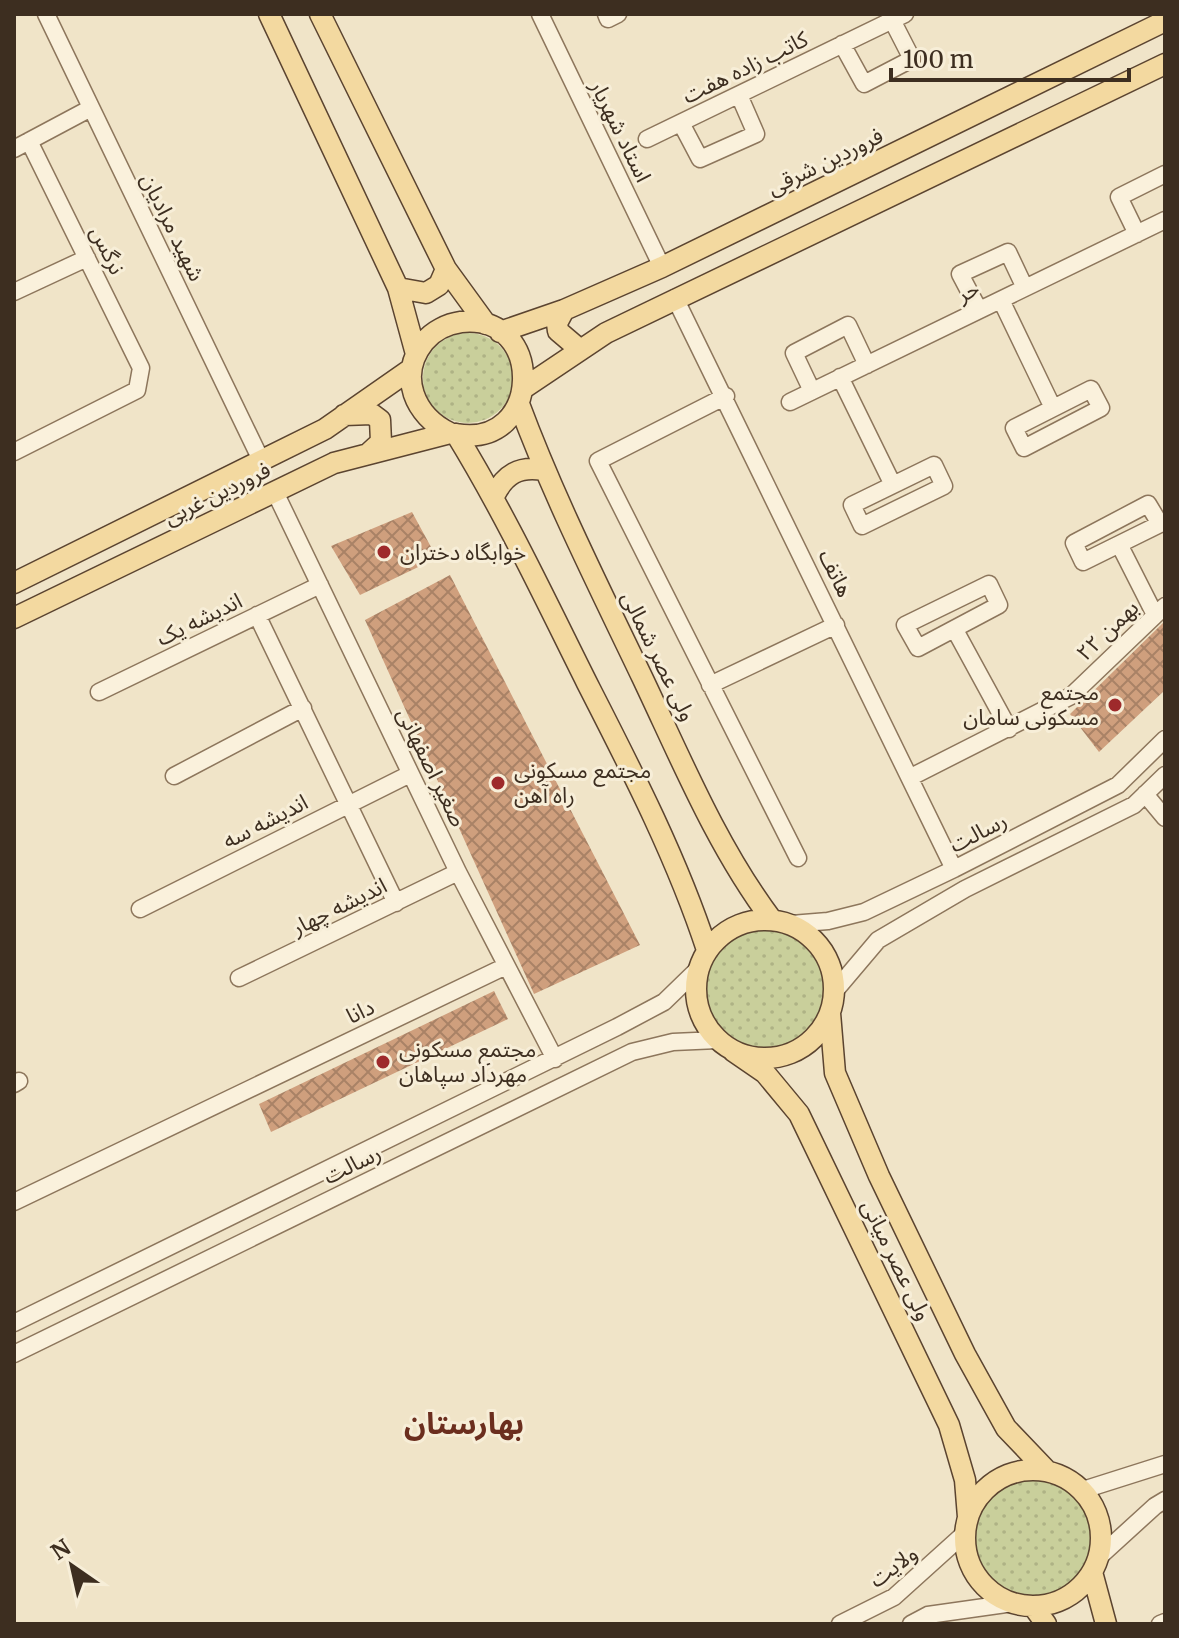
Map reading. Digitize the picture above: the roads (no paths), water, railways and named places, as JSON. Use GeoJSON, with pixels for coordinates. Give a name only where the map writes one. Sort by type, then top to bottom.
{"type":"FeatureCollection","features":[{"type":"Feature","properties":{"kind":"main road"},"geometry":{"type":"LineString","coordinates":[[269,14],[398,288],[414,361],[415,401],[429,421],[453,434],[494,496],[623,756],[693,908],[703,959]]}},
{"type":"Feature","properties":{"kind":"main road"},"geometry":{"type":"LineString","coordinates":[[320,14],[446,269],[493,328],[521,357],[522,396]]}},
{"type":"Feature","properties":{"kind":"main road","name":"فروردین شرقی"},"geometry":{"type":"LineString","coordinates":[[493,328],[564,310],[662,267],[1165,21]]}},
{"type":"Feature","properties":{"kind":"main road"},"geometry":{"type":"LineString","coordinates":[[453,434],[482,434],[497,428],[522,396],[578,348],[675,298],[1165,64]]}},
{"type":"Feature","properties":{"kind":"main road"},"geometry":{"type":"LineString","coordinates":[[398,288],[426,293],[439,285],[446,269]]}},
{"type":"Feature","properties":{"kind":"main road"},"geometry":{"type":"LineString","coordinates":[[564,310],[557,323],[558,331],[578,348]]}},
{"type":"Feature","properties":{"kind":"main road"},"geometry":{"type":"LineString","coordinates":[[414,361],[438,330],[469,321],[493,328]]}},
{"type":"Feature","properties":{"kind":"main road","name":"فروردین غربی"},"geometry":{"type":"LineString","coordinates":[[14,583],[261,460],[344,415],[414,361]]}},
{"type":"Feature","properties":{"kind":"main road","name":"ولی عصر شمالی"},"geometry":{"type":"LineString","coordinates":[[522,396],[543,470],[736,868],[782,922]]}},
{"type":"Feature","properties":{"kind":"main road"},"geometry":{"type":"LineString","coordinates":[[344,415],[372,414],[380,420],[381,442],[370,452]]}},
{"type":"Feature","properties":{"kind":"main road","name":"فروردین غربی"},"geometry":{"type":"LineString","coordinates":[[14,618],[334,463],[453,434]]}},
{"type":"Feature","properties":{"kind":"main road"},"geometry":{"type":"LineString","coordinates":[[494,496],[501,482],[513,472],[528,468],[543,470]]}},
{"type":"Feature","properties":{"kind":"main road"},"geometry":{"type":"LineString","coordinates":[[747,922],[782,922],[809,935],[824,951],[832,971],[834,992],[830,1013],[818,1033],[789,1052],[756,1057],[726,1046],[698,1007],[695,988],[703,959],[725,932],[747,922]]}},
{"type":"Feature","properties":{"kind":"main road","name":"ولی عصر میانی"},"geometry":{"type":"LineString","coordinates":[[830,1013],[835,1073],[879,1176],[965,1354],[1006,1428],[1047,1471]]}},
{"type":"Feature","properties":{"kind":"main road","name":"ولی عصر میانی"},"geometry":{"type":"LineString","coordinates":[[726,1046],[765,1073],[799,1114],[949,1425],[965,1480],[967,1525]]}},
{"type":"Feature","properties":{"kind":"main road"},"geometry":{"type":"LineString","coordinates":[[1046,1624],[1023,1604],[990,1590],[973,1571],[967,1525],[977,1499],[990,1485],[1027,1470],[1047,1471],[1067,1478],[1083,1490],[1092,1502],[1101,1529],[1096,1564],[1106,1624]]}},
{"type":"Feature","properties":{"kind":"main road"},"geometry":{"type":"LineString","coordinates":[[1023,1604],[1067,1597],[1096,1564]]}},
{"type":"Feature","properties":{"kind":"street","name":"شهید مرادیان"},"geometry":{"type":"LineString","coordinates":[[46,14],[261,460]]}},
{"type":"Feature","properties":{"kind":"street","name":"استاد شهریار"},"geometry":{"type":"LineString","coordinates":[[540,14],[662,267]]}},
{"type":"Feature","properties":{"kind":"street"},"geometry":{"type":"LineString","coordinates":[[606,14],[608,19],[618,14]]}},
{"type":"Feature","properties":{"kind":"street"},"geometry":{"type":"LineString","coordinates":[[842,44],[864,84],[912,59],[898,17]]}},
{"type":"Feature","properties":{"kind":"street","name":"کاتب زاده هفت"},"geometry":{"type":"LineString","coordinates":[[647,139],[898,17]]}},
{"type":"Feature","properties":{"kind":"street"},"geometry":{"type":"LineString","coordinates":[[681,123],[700,159],[756,134],[739,95]]}},
{"type":"Feature","properties":{"kind":"street"},"geometry":{"type":"LineString","coordinates":[[22,145],[91,108]]}},
{"type":"Feature","properties":{"kind":"street","name":"نرگس"},"geometry":{"type":"LineString","coordinates":[[14,452],[137,390],[142,380],[141,368],[87,258],[22,145]]}},
{"type":"Feature","properties":{"kind":"street"},"geometry":{"type":"LineString","coordinates":[[1137,234],[1119,197],[1165,174]]}},
{"type":"Feature","properties":{"kind":"street","name":"حر"},"geometry":{"type":"LineString","coordinates":[[790,402],[1137,234],[1163,225]]}},
{"type":"Feature","properties":{"kind":"street"},"geometry":{"type":"LineString","coordinates":[[979,310],[960,274],[1008,252],[1025,288]]}},
{"type":"Feature","properties":{"kind":"street"},"geometry":{"type":"LineString","coordinates":[[14,292],[87,258]]}},
{"type":"Feature","properties":{"kind":"street","name":"هاتف"},"geometry":{"type":"LineString","coordinates":[[675,298],[726,396],[954,869]]}},
{"type":"Feature","properties":{"kind":"street"},"geometry":{"type":"LineString","coordinates":[[1001,300],[1052,406]]}},
{"type":"Feature","properties":{"kind":"street"},"geometry":{"type":"LineString","coordinates":[[812,391],[794,353],[848,325],[867,365]]}},
{"type":"Feature","properties":{"kind":"street"},"geometry":{"type":"LineString","coordinates":[[840,377],[892,483]]}},
{"type":"Feature","properties":{"kind":"street"},"geometry":{"type":"LineString","coordinates":[[1091,389],[1101,408],[1024,448],[1014,428],[1052,406],[1091,389]]}},
{"type":"Feature","properties":{"kind":"street"},"geometry":{"type":"LineString","coordinates":[[726,396],[598,461],[798,858]]}},
{"type":"Feature","properties":{"kind":"street"},"geometry":{"type":"LineString","coordinates":[[934,465],[944,486],[862,526],[852,505],[892,483],[934,465]]}},
{"type":"Feature","properties":{"kind":"street","name":"صغیر اصفهانی"},"geometry":{"type":"LineString","coordinates":[[275,492],[458,872],[555,1059]]}},
{"type":"Feature","properties":{"kind":"street"},"geometry":{"type":"LineString","coordinates":[[1148,504],[1160,524],[1120,546],[1083,562],[1074,543],[1148,504]]}},
{"type":"Feature","properties":{"kind":"street"},"geometry":{"type":"LineString","coordinates":[[1120,546],[1160,610]]}},
{"type":"Feature","properties":{"kind":"street"},"geometry":{"type":"LineString","coordinates":[[989,584],[999,605],[955,630],[918,648],[905,625],[989,584]]}},
{"type":"Feature","properties":{"kind":"street","name":"اندیشه یک"},"geometry":{"type":"LineString","coordinates":[[99,692],[320,585]]}},
{"type":"Feature","properties":{"kind":"street","name":"۲۲ بهمن"},"geometry":{"type":"LineString","coordinates":[[911,777],[1071,696],[1160,610]]}},
{"type":"Feature","properties":{"kind":"street"},"geometry":{"type":"LineString","coordinates":[[257,615],[396,903]]}},
{"type":"Feature","properties":{"kind":"street"},"geometry":{"type":"LineString","coordinates":[[710,685],[836,625]]}},
{"type":"Feature","properties":{"kind":"street"},"geometry":{"type":"LineString","coordinates":[[955,630],[1009,729]]}},
{"type":"Feature","properties":{"kind":"street"},"geometry":{"type":"LineString","coordinates":[[174,776],[303,708]]}},
{"type":"Feature","properties":{"kind":"street","name":"رسالت"},"geometry":{"type":"LineString","coordinates":[[782,922],[828,921],[864,912],[954,869],[1118,785],[1165,739]]}},
{"type":"Feature","properties":{"kind":"street","name":"اندیشه سه"},"geometry":{"type":"LineString","coordinates":[[140,909],[410,774]]}},
{"type":"Feature","properties":{"kind":"street","name":"رسالت"},"geometry":{"type":"LineString","coordinates":[[834,992],[878,940],[965,889],[1134,805],[1165,775]]}},
{"type":"Feature","properties":{"kind":"street"},"geometry":{"type":"LineString","coordinates":[[1145,794],[1165,818]]}},
{"type":"Feature","properties":{"kind":"street","name":"اندیشه چهار"},"geometry":{"type":"LineString","coordinates":[[239,978],[458,872]]}},
{"type":"Feature","properties":{"kind":"street","name":"رسالت"},"geometry":{"type":"LineString","coordinates":[[14,1323],[555,1059],[664,1002],[703,959]]}},
{"type":"Feature","properties":{"kind":"street","name":"دانا"},"geometry":{"type":"LineString","coordinates":[[14,1202],[506,966]]}},
{"type":"Feature","properties":{"kind":"street","name":"رسالت"},"geometry":{"type":"LineString","coordinates":[[14,1354],[632,1052],[673,1042],[726,1046]]}},
{"type":"Feature","properties":{"kind":"street"},"geometry":{"type":"LineString","coordinates":[[1083,1490],[1165,1464]]}},
{"type":"Feature","properties":{"kind":"street"},"geometry":{"type":"LineString","coordinates":[[1096,1564],[1155,1506],[1165,1500]]}},
{"type":"Feature","properties":{"kind":"street","name":"ولایت"},"geometry":{"type":"LineString","coordinates":[[840,1624],[894,1597],[967,1525]]}},
{"type":"Feature","properties":{"kind":"street"},"geometry":{"type":"LineString","coordinates":[[911,1624],[928,1615],[1023,1604]]}},
{"type":"Feature","properties":{"kind":"place","name":"خوابگاه دختران"},"geometry":{"type":"Point","coordinates":[384,552]}},
{"type":"Feature","properties":{"kind":"place","name":"مجتمع مسکونی سامان"},"geometry":{"type":"Point","coordinates":[1115,705]}},
{"type":"Feature","properties":{"kind":"place","name":"مجتمع مسکونی راه آهن"},"geometry":{"type":"Point","coordinates":[498,783]}},
{"type":"Feature","properties":{"kind":"place","name":"مجتمع مسکونی مهرداد سپاهان"},"geometry":{"type":"Point","coordinates":[383,1062]}},
{"type":"Feature","properties":{"kind":"district","name":"بهارستان"},"geometry":{"type":"Point","coordinates":[464,1423]}}]}
